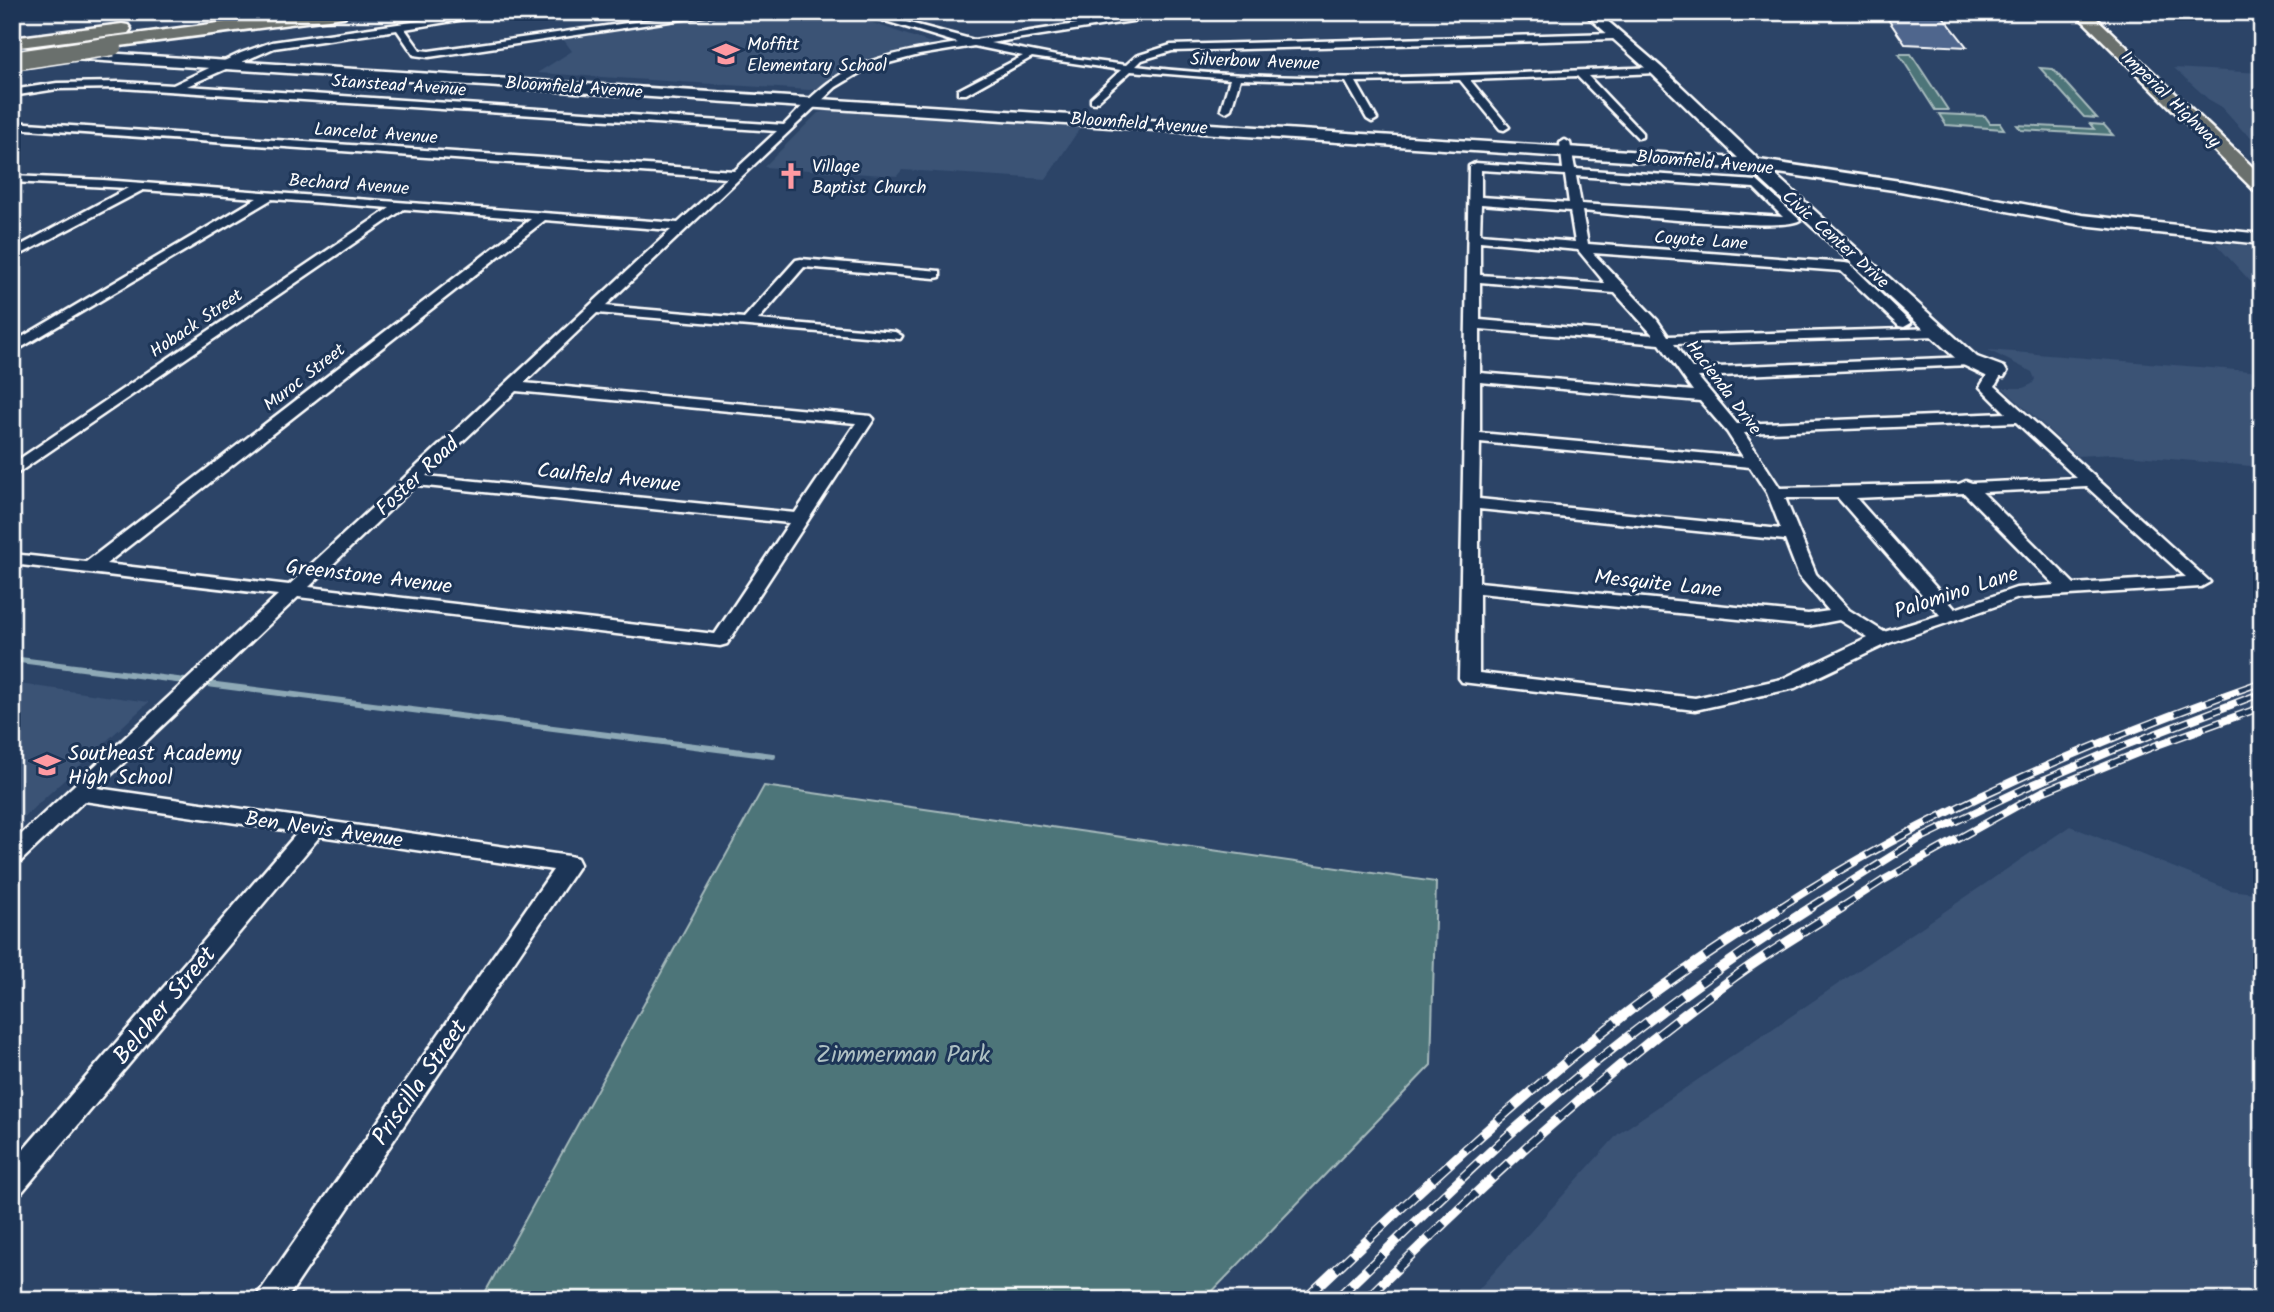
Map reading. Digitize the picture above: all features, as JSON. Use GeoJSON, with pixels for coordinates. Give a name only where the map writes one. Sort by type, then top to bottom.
{"type":"FeatureCollection","features":[{"type":"Feature","properties":{"kind":"highway"},"geometry":{"type":"LineString","coordinates":[[12,44],[252,12]]}},
{"type":"Feature","properties":{"kind":"highway"},"geometry":{"type":"LineString","coordinates":[[12,55],[93,48],[315,12]]}},
{"type":"Feature","properties":{"kind":"highway"},"geometry":{"type":"LineString","coordinates":[[12,55],[93,48],[344,12]]}},
{"type":"Feature","properties":{"kind":"highway"},"geometry":{"type":"LineString","coordinates":[[12,32],[137,19]]}},
{"type":"Feature","properties":{"kind":"main road"},"geometry":{"type":"LineString","coordinates":[[12,13],[18,12]]}},
{"type":"Feature","properties":{"kind":"main road","name":"Civic Center Drive"},"geometry":{"type":"LineString","coordinates":[[1589,12],[1656,70],[1749,160],[1970,361],[1996,372]]}},
{"type":"Feature","properties":{"kind":"main road","name":"Imperial Highway"},"geometry":{"type":"LineString","coordinates":[[2081,12],[2097,18],[2124,45],[2139,48],[2262,162]]}},
{"type":"Feature","properties":{"kind":"main road","name":"Imperial Highway"},"geometry":{"type":"LineString","coordinates":[[2097,18],[2116,46],[2262,187]]}},
{"type":"Feature","properties":{"kind":"main road","name":"Bloomfield Avenue"},"geometry":{"type":"LineString","coordinates":[[12,44],[93,48],[229,62],[1749,160],[1965,196],[2172,224],[2262,231]]}},
{"type":"Feature","properties":{"kind":"main road"},"geometry":{"type":"LineString","coordinates":[[2116,46],[2136,56],[2157,75],[2174,80]]}},
{"type":"Feature","properties":{"kind":"main road"},"geometry":{"type":"LineString","coordinates":[[12,72],[93,48]]}},
{"type":"Feature","properties":{"kind":"main road"},"geometry":{"type":"LineString","coordinates":[[2224,150],[2237,152],[2262,172]]}},
{"type":"Feature","properties":{"kind":"main road","name":"Bloomfield Avenue"},"geometry":{"type":"LineString","coordinates":[[1965,196],[2033,212],[2146,229],[2262,239]]}},
{"type":"Feature","properties":{"kind":"main road"},"geometry":{"type":"LineString","coordinates":[[2033,212],[2046,211],[2142,224],[2172,224]]}},
{"type":"Feature","properties":{"kind":"street"},"geometry":{"type":"LineString","coordinates":[[176,88],[254,51],[286,42],[502,12]]}},
{"type":"Feature","properties":{"kind":"street"},"geometry":{"type":"LineString","coordinates":[[399,26],[417,53],[429,54],[726,12]]}},
{"type":"Feature","properties":{"kind":"street","name":"Silverbow Avenue"},"geometry":{"type":"LineString","coordinates":[[860,12],[966,44],[1028,57],[1126,70],[1236,78],[1349,79],[1656,70]]}},
{"type":"Feature","properties":{"kind":"street"},"geometry":{"type":"LineString","coordinates":[[887,21],[947,12]]}},
{"type":"Feature","properties":{"kind":"street","name":"Foster Road"},"geometry":{"type":"LineString","coordinates":[[12,856],[832,85],[863,67],[907,54],[1145,16],[1240,12]]}},
{"type":"Feature","properties":{"kind":"street"},"geometry":{"type":"LineString","coordinates":[[2244,12],[2262,13]]}},
{"type":"Feature","properties":{"kind":"street"},"geometry":{"type":"LineString","coordinates":[[1095,100],[1139,58],[1171,48],[1614,36]]}},
{"type":"Feature","properties":{"kind":"street"},"geometry":{"type":"LineString","coordinates":[[962,92],[1028,57]]}},
{"type":"Feature","properties":{"kind":"street"},"geometry":{"type":"LineString","coordinates":[[1580,73],[1638,135]]}},
{"type":"Feature","properties":{"kind":"street"},"geometry":{"type":"LineString","coordinates":[[1462,76],[1504,127]]}},
{"type":"Feature","properties":{"kind":"street"},"geometry":{"type":"LineString","coordinates":[[1226,109],[1236,78]]}},
{"type":"Feature","properties":{"kind":"street"},"geometry":{"type":"LineString","coordinates":[[1349,79],[1373,119]]}},
{"type":"Feature","properties":{"kind":"street","name":"Stanstead Avenue"},"geometry":{"type":"LineString","coordinates":[[12,93],[85,83],[788,128]]}},
{"type":"Feature","properties":{"kind":"street","name":"Lancelot Avenue"},"geometry":{"type":"LineString","coordinates":[[12,125],[738,174]]}},
{"type":"Feature","properties":{"kind":"street","name":"Hacienda Drive"},"geometry":{"type":"LineString","coordinates":[[1566,147],[1582,247],[1652,323],[1705,397],[1733,429],[1775,493],[1808,576],[1842,614],[1882,639]]}},
{"type":"Feature","properties":{"kind":"street"},"geometry":{"type":"LineString","coordinates":[[1470,587],[1475,166],[1757,185],[1794,220],[1763,221],[1475,200]]}},
{"type":"Feature","properties":{"kind":"street","name":"Bechard Avenue"},"geometry":{"type":"LineString","coordinates":[[12,179],[142,186],[682,227]]}},
{"type":"Feature","properties":{"kind":"street"},"geometry":{"type":"LineString","coordinates":[[12,255],[19,247],[142,186]]}},
{"type":"Feature","properties":{"kind":"street"},"geometry":{"type":"LineString","coordinates":[[12,349],[269,196]]}},
{"type":"Feature","properties":{"kind":"street","name":"Hoback Street"},"geometry":{"type":"LineString","coordinates":[[12,472],[401,206]]}},
{"type":"Feature","properties":{"kind":"street","name":"Muroc Street"},"geometry":{"type":"LineString","coordinates":[[91,567],[541,217]]}},
{"type":"Feature","properties":{"kind":"street","name":"Coyote Lane"},"geometry":{"type":"LineString","coordinates":[[1474,237],[1603,251],[1845,267],[1904,323]]}},
{"type":"Feature","properties":{"kind":"street"},"geometry":{"type":"LineString","coordinates":[[747,323],[801,263],[935,274]]}},
{"type":"Feature","properties":{"kind":"street"},"geometry":{"type":"LineString","coordinates":[[1474,278],[1618,289]]}},
{"type":"Feature","properties":{"kind":"street"},"geometry":{"type":"LineString","coordinates":[[594,309],[895,336]]}},
{"type":"Feature","properties":{"kind":"street"},"geometry":{"type":"LineString","coordinates":[[1473,324],[1664,340],[1939,332]]}},
{"type":"Feature","properties":{"kind":"street"},"geometry":{"type":"LineString","coordinates":[[1689,373],[1970,361]]}},
{"type":"Feature","properties":{"kind":"street"},"geometry":{"type":"LineString","coordinates":[[1996,372],[1987,387],[2090,482]]}},
{"type":"Feature","properties":{"kind":"street"},"geometry":{"type":"LineString","coordinates":[[1473,377],[1705,397]]}},
{"type":"Feature","properties":{"kind":"street"},"geometry":{"type":"LineString","coordinates":[[513,386],[866,419],[800,519]]}},
{"type":"Feature","properties":{"kind":"street"},"geometry":{"type":"LineString","coordinates":[[1733,429],[2017,417]]}},
{"type":"Feature","properties":{"kind":"street"},"geometry":{"type":"LineString","coordinates":[[1473,437],[1755,463]]}},
{"type":"Feature","properties":{"kind":"street","name":"Caulfield Avenue"},"geometry":{"type":"LineString","coordinates":[[413,480],[800,519]]}},
{"type":"Feature","properties":{"kind":"street"},"geometry":{"type":"LineString","coordinates":[[1775,493],[1844,495],[1966,486],[2090,482]]}},
{"type":"Feature","properties":{"kind":"street","name":"Palomino Lane"},"geometry":{"type":"LineString","coordinates":[[1470,587],[1469,678],[1695,704],[1788,684],[1882,639],[2017,593],[2201,582],[2090,482]]}},
{"type":"Feature","properties":{"kind":"street"},"geometry":{"type":"LineString","coordinates":[[1966,486],[2068,588]]}},
{"type":"Feature","properties":{"kind":"street"},"geometry":{"type":"LineString","coordinates":[[1844,495],[1952,617]]}},
{"type":"Feature","properties":{"kind":"street"},"geometry":{"type":"LineString","coordinates":[[1471,503],[1790,536]]}},
{"type":"Feature","properties":{"kind":"street","name":"Greenstone Avenue"},"geometry":{"type":"LineString","coordinates":[[12,559],[720,640],[800,519]]}},
{"type":"Feature","properties":{"kind":"street","name":"Mesquite Lane"},"geometry":{"type":"LineString","coordinates":[[1470,587],[1808,620],[1842,614]]}},
{"type":"Feature","properties":{"kind":"street","name":"Ben Nevis Avenue"},"geometry":{"type":"LineString","coordinates":[[79,793],[569,864]]}},
{"type":"Feature","properties":{"kind":"street","name":"Belcher Street"},"geometry":{"type":"LineString","coordinates":[[12,1183],[315,827]]}},
{"type":"Feature","properties":{"kind":"street","name":"Priscilla Street"},"geometry":{"type":"LineString","coordinates":[[269,1300],[569,864]]}},
{"type":"Feature","properties":{"kind":"shaded area","name":"Moffitt Elementary School"},"geometry":{"type":"Polygon","coordinates":[[[750,12],[840,12],[934,44],[870,58],[837,73],[816,89],[809,90],[537,73],[572,51],[563,39],[750,12]]]}},
{"type":"Feature","properties":{"kind":"shaded area"},"geometry":{"type":"Polygon","coordinates":[[[2174,68],[2262,73],[2262,145],[2243,131],[2220,106],[2208,99],[2174,68]]]}},
{"type":"Feature","properties":{"kind":"shaded area"},"geometry":{"type":"Polygon","coordinates":[[[832,109],[1082,125],[1046,179],[902,170],[897,176],[764,167],[818,113],[832,109]]]}},
{"type":"Feature","properties":{"kind":"shaded area"},"geometry":{"type":"Polygon","coordinates":[[[2215,243],[2262,246],[2262,282],[2251,282],[2215,243]]]}},
{"type":"Feature","properties":{"kind":"shaded area"},"geometry":{"type":"Polygon","coordinates":[[[1988,350],[2262,372],[2262,467],[2113,454],[2077,456],[2003,388],[2023,388],[2032,384],[2035,379],[2032,372],[1988,350]]]}},
{"type":"Feature","properties":{"kind":"shaded area","name":"Southeast Academy High School"},"geometry":{"type":"Polygon","coordinates":[[[12,683],[149,702],[12,828],[12,683]]]}},
{"type":"Feature","properties":{"kind":"shaded area"},"geometry":{"type":"Polygon","coordinates":[[[2070,826],[2230,890],[2262,894],[2262,1300],[1469,1300],[1618,1134],[2070,826]]]}},
{"type":"Feature","properties":{"kind":"green space"},"geometry":{"type":"Polygon","coordinates":[[[1899,54],[1911,54],[1948,110],[1935,110],[1899,54]]]}},
{"type":"Feature","properties":{"kind":"green space"},"geometry":{"type":"Polygon","coordinates":[[[2040,68],[2053,69],[2097,118],[2084,117],[2040,68]]]}},
{"type":"Feature","properties":{"kind":"green space"},"geometry":{"type":"Polygon","coordinates":[[[1939,114],[1985,116],[1990,123],[2000,123],[2004,129],[1946,125],[1939,114]]]}},
{"type":"Feature","properties":{"kind":"green space"},"geometry":{"type":"Polygon","coordinates":[[[2090,124],[2104,125],[2113,135],[2021,130],[2017,125],[2094,129],[2090,124]]]}},
{"type":"Feature","properties":{"kind":"green space","name":"Zimmerman Park"},"geometry":{"type":"Polygon","coordinates":[[[764,786],[1436,882],[1431,1065],[1204,1300],[481,1300],[764,786]]]}},
{"type":"Feature","properties":{"kind":"building"},"geometry":{"type":"Polygon","coordinates":[[[1883,12],[1942,15],[1967,47],[1905,44],[1883,12]]]}},
{"type":"Feature","properties":{"kind":"waterway"},"geometry":{"type":"LineString","coordinates":[[12,659],[773,756]]}},
{"type":"Feature","properties":{"kind":"railway"},"geometry":{"type":"LineString","coordinates":[[1779,908],[1836,873],[1953,809],[2075,754],[2262,682]]}},
{"type":"Feature","properties":{"kind":"railway"},"geometry":{"type":"LineString","coordinates":[[1809,908],[1919,839],[2025,788],[2123,746],[2262,693]]}},
{"type":"Feature","properties":{"kind":"railway"},"geometry":{"type":"LineString","coordinates":[[1840,908],[1882,881],[2042,792],[2157,745],[2262,707]]}},
{"type":"Feature","properties":{"kind":"railway"},"geometry":{"type":"LineString","coordinates":[[1304,1300],[1461,1153],[1582,1048],[1662,986],[1781,907]]}},
{"type":"Feature","properties":{"kind":"railway"},"geometry":{"type":"LineString","coordinates":[[1335,1300],[1473,1168],[1555,1096],[1626,1038],[1699,984],[1812,907]]}},
{"type":"Feature","properties":{"kind":"railway"},"geometry":{"type":"LineString","coordinates":[[1365,1300],[1498,1172],[1638,1051],[1749,967],[1843,907]]}},
{"type":"Feature","properties":{"kind":"place","name":"Moffitt Elementary School"},"geometry":{"type":"Point","coordinates":[726,54]}},
{"type":"Feature","properties":{"kind":"place","name":"Village Baptist Church"},"geometry":{"type":"Point","coordinates":[791,176]}},
{"type":"Feature","properties":{"kind":"place","name":"Southeast Academy High School"},"geometry":{"type":"Point","coordinates":[47,765]}}]}
